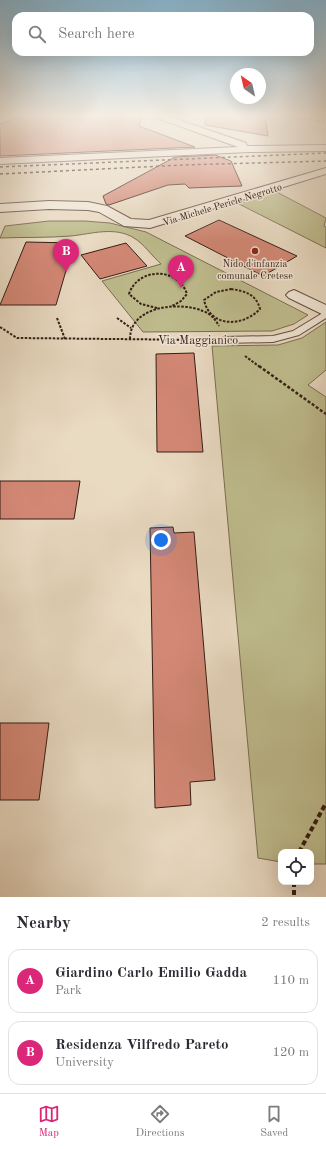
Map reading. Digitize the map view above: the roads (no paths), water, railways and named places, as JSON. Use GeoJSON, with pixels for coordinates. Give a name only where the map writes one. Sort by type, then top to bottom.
{"type":"FeatureCollection","features":[{"type":"Feature","properties":{"kind":"street"},"geometry":{"type":"LineString","coordinates":[[0,161],[79,157]]}},
{"type":"Feature","properties":{"kind":"street","name":"Via Michele Pericle Negrotto"},"geometry":{"type":"LineString","coordinates":[[0,208],[49,205],[88,206],[103,209],[128,223],[150,224],[326,171]]}},
{"type":"Feature","properties":{"kind":"street"},"geometry":{"type":"LineString","coordinates":[[294,295],[326,312]]}},
{"type":"Feature","properties":{"kind":"lane","name":"Via Maggianico"},"geometry":{"type":"LineString","coordinates":[[224,340],[273,339],[296,333],[326,312]]}},
{"type":"Feature","properties":{"kind":"railway"},"geometry":{"type":"LineString","coordinates":[[0,167],[236,157]]}},
{"type":"Feature","properties":{"kind":"railway"},"geometry":{"type":"LineString","coordinates":[[0,174],[183,165],[326,161]]}},
{"type":"Feature","properties":{"kind":"place","name":"Nido d'infanzia comunale Cretese"},"geometry":{"type":"Point","coordinates":[255,251]}},
{"type":"Feature","properties":{"kind":"place","name":"Residenza Vilfredo Pareto"},"geometry":{"type":"Point","coordinates":[66,272]}},
{"type":"Feature","properties":{"kind":"place","name":"Giardino Carlo Emilio Gadda"},"geometry":{"type":"Point","coordinates":[181,288]}}]}
